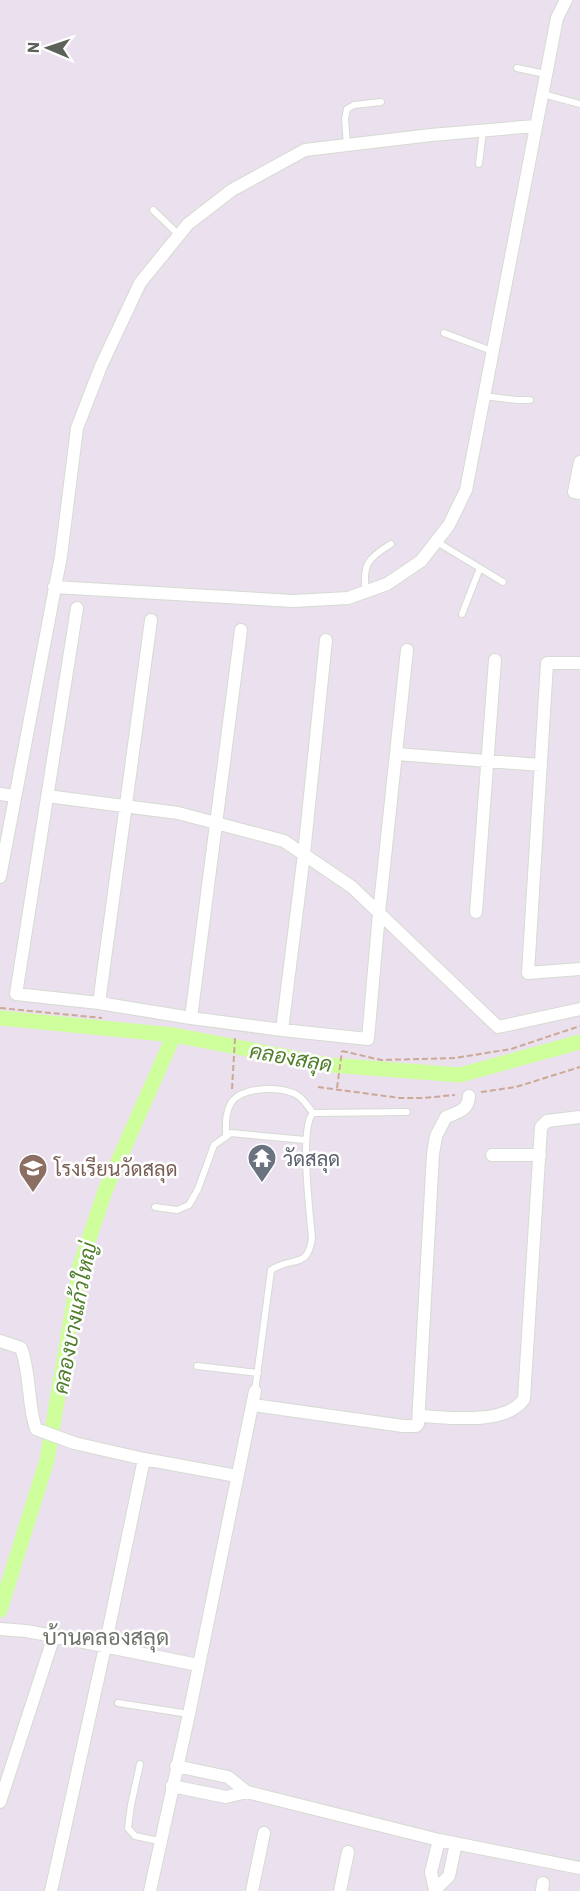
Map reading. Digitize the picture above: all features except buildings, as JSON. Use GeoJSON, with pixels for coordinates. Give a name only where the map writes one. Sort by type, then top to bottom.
{"type":"FeatureCollection","features":[{"type":"Feature","properties":{"kind":"street"},"geometry":{"type":"LineString","coordinates":[[54,587],[293,602],[348,598],[387,584],[421,561],[448,525],[466,490],[545,74],[557,18],[566,0]]}},
{"type":"Feature","properties":{"kind":"street"},"geometry":{"type":"LineString","coordinates":[[0,877],[61,556],[77,428],[101,366],[140,283],[188,224],[232,190],[305,150],[431,135],[535,126]]}},
{"type":"Feature","properties":{"kind":"street"},"geometry":{"type":"LineString","coordinates":[[580,462],[574,492],[580,493]]}},
{"type":"Feature","properties":{"kind":"street"},"geometry":{"type":"LineString","coordinates":[[77,608],[16,994],[99,1003],[282,1030],[368,1039],[379,913],[408,650]]}},
{"type":"Feature","properties":{"kind":"street"},"geometry":{"type":"LineString","coordinates":[[99,1003],[151,620]]}},
{"type":"Feature","properties":{"kind":"street"},"geometry":{"type":"LineString","coordinates":[[191,1018],[241,630]]}},
{"type":"Feature","properties":{"kind":"street"},"geometry":{"type":"LineString","coordinates":[[282,1030],[304,854],[326,640]]}},
{"type":"Feature","properties":{"kind":"street"},"geometry":{"type":"LineString","coordinates":[[476,912],[495,660]]}},
{"type":"Feature","properties":{"kind":"street"},"geometry":{"type":"LineString","coordinates":[[580,663],[547,663],[528,973],[580,969]]}},
{"type":"Feature","properties":{"kind":"street"},"geometry":{"type":"LineString","coordinates":[[396,754],[542,765]]}},
{"type":"Feature","properties":{"kind":"street"},"geometry":{"type":"LineString","coordinates":[[0,794],[15,796]]}},
{"type":"Feature","properties":{"kind":"street"},"geometry":{"type":"LineString","coordinates":[[47,796],[178,813],[284,841],[352,887],[498,1027],[580,1009]]}},
{"type":"Feature","properties":{"kind":"street"},"geometry":{"type":"LineString","coordinates":[[253,1405],[416,1426],[419,1416],[433,1154],[436,1136],[446,1117],[465,1109],[469,1094]]}},
{"type":"Feature","properties":{"kind":"street"},"geometry":{"type":"LineString","coordinates":[[419,1416],[477,1417],[505,1414],[518,1408],[524,1399],[541,1126],[556,1120],[580,1118]]}},
{"type":"Feature","properties":{"kind":"street"},"geometry":{"type":"LineString","coordinates":[[492,1155],[540,1155]]}},
{"type":"Feature","properties":{"kind":"street"},"geometry":{"type":"LineString","coordinates":[[0,1341],[21,1348],[27,1366],[31,1416],[36,1429],[74,1443],[237,1476]]}},
{"type":"Feature","properties":{"kind":"street"},"geometry":{"type":"LineString","coordinates":[[150,1891],[255,1391]]}},
{"type":"Feature","properties":{"kind":"street"},"geometry":{"type":"LineString","coordinates":[[51,1891],[144,1459]]}},
{"type":"Feature","properties":{"kind":"street"},"geometry":{"type":"LineString","coordinates":[[0,1629],[54,1636],[198,1665]]}},
{"type":"Feature","properties":{"kind":"street"},"geometry":{"type":"LineString","coordinates":[[0,1802],[54,1636]]}},
{"type":"Feature","properties":{"kind":"street"},"geometry":{"type":"LineString","coordinates":[[176,1766],[228,1777],[247,1792],[456,1843],[580,1868]]}},
{"type":"Feature","properties":{"kind":"street"},"geometry":{"type":"LineString","coordinates":[[172,1786],[226,1797],[247,1792]]}},
{"type":"Feature","properties":{"kind":"street"},"geometry":{"type":"LineString","coordinates":[[252,1891],[264,1833]]}},
{"type":"Feature","properties":{"kind":"street"},"geometry":{"type":"LineString","coordinates":[[435,1891],[431,1872],[439,1839]]}},
{"type":"Feature","properties":{"kind":"street"},"geometry":{"type":"LineString","coordinates":[[435,1891],[449,1876],[456,1843]]}},
{"type":"Feature","properties":{"kind":"street"},"geometry":{"type":"LineString","coordinates":[[340,1891],[348,1852]]}},
{"type":"Feature","properties":{"kind":"lane"},"geometry":{"type":"LineString","coordinates":[[516,68],[545,74]]}},
{"type":"Feature","properties":{"kind":"lane"},"geometry":{"type":"LineString","coordinates":[[541,94],[580,104]]}},
{"type":"Feature","properties":{"kind":"lane"},"geometry":{"type":"LineString","coordinates":[[347,145],[345,118],[347,109],[354,105],[381,102]]}},
{"type":"Feature","properties":{"kind":"lane"},"geometry":{"type":"LineString","coordinates":[[479,164],[483,130]]}},
{"type":"Feature","properties":{"kind":"lane"},"geometry":{"type":"LineString","coordinates":[[153,210],[178,235]]}},
{"type":"Feature","properties":{"kind":"lane"},"geometry":{"type":"LineString","coordinates":[[444,333],[492,351]]}},
{"type":"Feature","properties":{"kind":"lane"},"geometry":{"type":"LineString","coordinates":[[484,396],[530,400]]}},
{"type":"Feature","properties":{"kind":"lane"},"geometry":{"type":"LineString","coordinates":[[436,541],[503,582]]}},
{"type":"Feature","properties":{"kind":"lane"},"geometry":{"type":"LineString","coordinates":[[366,592],[364,577],[367,563],[375,554],[391,544]]}},
{"type":"Feature","properties":{"kind":"lane"},"geometry":{"type":"LineString","coordinates":[[462,614],[480,568]]}},
{"type":"Feature","properties":{"kind":"lane"},"geometry":{"type":"LineString","coordinates":[[226,1135],[226,1115],[231,1104],[234,1100],[255,1090],[279,1090],[296,1094],[313,1113]]}},
{"type":"Feature","properties":{"kind":"lane"},"geometry":{"type":"LineString","coordinates":[[255,1391],[271,1270],[276,1266],[303,1259],[311,1250],[305,1140],[309,1117],[313,1113],[407,1112]]}},
{"type":"Feature","properties":{"kind":"lane"},"geometry":{"type":"LineString","coordinates":[[155,1207],[177,1210],[189,1205],[198,1189],[214,1145],[231,1132],[305,1140]]}},
{"type":"Feature","properties":{"kind":"lane"},"geometry":{"type":"LineString","coordinates":[[197,1366],[258,1373]]}},
{"type":"Feature","properties":{"kind":"lane"},"geometry":{"type":"LineString","coordinates":[[118,1703],[189,1714]]}},
{"type":"Feature","properties":{"kind":"lane"},"geometry":{"type":"LineString","coordinates":[[140,1764],[128,1828],[135,1836],[159,1841]]}},
{"type":"Feature","properties":{"kind":"path"},"geometry":{"type":"LineString","coordinates":[[232,1091],[235,1042]]}},
{"type":"Feature","properties":{"kind":"path"},"geometry":{"type":"LineString","coordinates":[[337,1088],[342,1051]]}},
{"type":"Feature","properties":{"kind":"path"},"geometry":{"type":"LineString","coordinates":[[318,1087],[411,1098],[469,1094],[516,1087],[580,1067]]}},
{"type":"Feature","properties":{"kind":"waterway","name":"คลองสลุด"},"geometry":{"type":"LineString","coordinates":[[0,1018],[174,1035],[331,1065],[460,1075],[580,1042]]}},
{"type":"Feature","properties":{"kind":"waterway","name":"คลองบางแก้วใหญ่"},"geometry":{"type":"LineString","coordinates":[[0,1610],[47,1460],[80,1266],[105,1191],[174,1035]]}},
{"type":"Feature","properties":{"kind":"place","name":"วัดสลุด"},"geometry":{"type":"Point","coordinates":[262,1184]}},
{"type":"Feature","properties":{"kind":"place","name":"โรงเรียนวัดสลุด"},"geometry":{"type":"Point","coordinates":[33,1194]}},
{"type":"Feature","properties":{"kind":"district","name":"บ้านคลองสลุด"},"geometry":{"type":"Point","coordinates":[106,1636]}}]}
